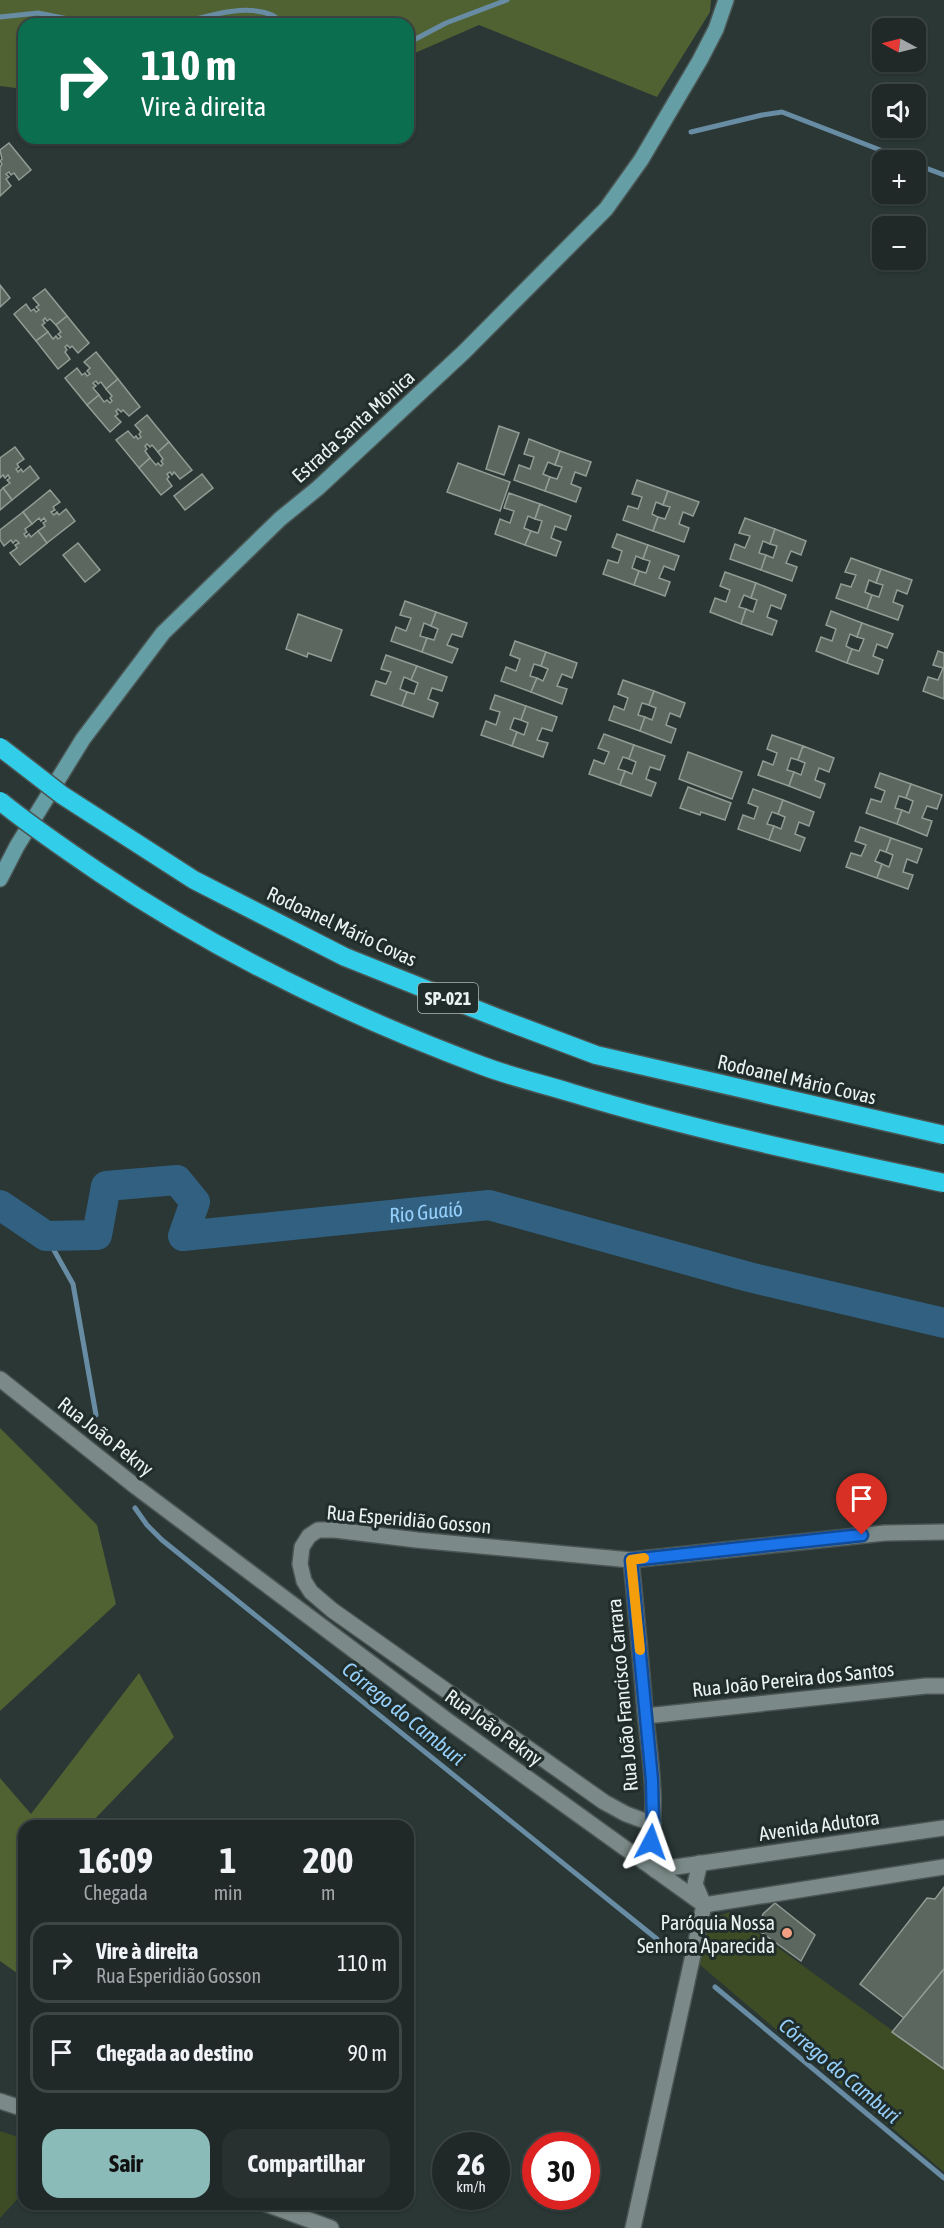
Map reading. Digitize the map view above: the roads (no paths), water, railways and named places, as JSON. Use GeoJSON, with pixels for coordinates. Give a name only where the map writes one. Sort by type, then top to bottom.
{"type":"FeatureCollection","features":[{"type":"Feature","properties":{"kind":"highway","name":"Rodoanel Mário Covas"},"geometry":{"type":"LineString","coordinates":[[0,747],[62,795],[194,880],[345,957],[596,1055],[944,1135]]}},
{"type":"Feature","properties":{"kind":"highway","name":"SP-021"},"geometry":{"type":"LineString","coordinates":[[0,801],[34,829],[147,905],[225,949],[320,998],[484,1067],[626,1109],[780,1147],[944,1183]]}},
{"type":"Feature","properties":{"kind":"main road","name":"Estrada Santa Mônica"},"geometry":{"type":"LineString","coordinates":[[0,879],[17,846],[83,739],[163,633],[280,519],[318,488],[464,352],[606,208],[641,160],[700,60],[716,29],[726,0]]}},
{"type":"Feature","properties":{"kind":"street","name":"Rua João Pekny"},"geometry":{"type":"LineString","coordinates":[[0,1379],[135,1486],[448,1721],[704,1905]]}},
{"type":"Feature","properties":{"kind":"street","name":"Rua Esperidião Gosson"},"geometry":{"type":"LineString","coordinates":[[653,1824],[603,1802],[332,1610],[312,1592],[304,1581],[300,1564],[302,1547],[309,1536],[318,1530],[336,1530],[631,1560],[885,1533],[944,1532]]}},
{"type":"Feature","properties":{"kind":"street","name":"Rua João Francisco Carrara"},"geometry":{"type":"LineString","coordinates":[[631,1560],[652,1780],[653,1824],[649,1866]]}},
{"type":"Feature","properties":{"kind":"street","name":"Rua João Pereira dos Santos"},"geometry":{"type":"LineString","coordinates":[[646,1716],[926,1686],[944,1686]]}},
{"type":"Feature","properties":{"kind":"street","name":"Avenida Adutora"},"geometry":{"type":"LineString","coordinates":[[649,1866],[700,1863],[944,1828]]}},
{"type":"Feature","properties":{"kind":"street"},"geometry":{"type":"LineString","coordinates":[[633,2228],[704,1905],[695,1884],[700,1863]]}},
{"type":"Feature","properties":{"kind":"street"},"geometry":{"type":"LineString","coordinates":[[704,1905],[944,1867]]}},
{"type":"Feature","properties":{"kind":"street"},"geometry":{"type":"LineString","coordinates":[[0,2101],[18,2107]]}},
{"type":"Feature","properties":{"kind":"street"},"geometry":{"type":"LineString","coordinates":[[277,2210],[301,2223],[331,2228]]}},
{"type":"Feature","properties":{"kind":"waterway"},"geometry":{"type":"LineString","coordinates":[[414,40],[446,23],[507,0]]}},
{"type":"Feature","properties":{"kind":"waterway"},"geometry":{"type":"LineString","coordinates":[[200,18],[224,12],[250,10],[276,18]]}},
{"type":"Feature","properties":{"kind":"waterway"},"geometry":{"type":"LineString","coordinates":[[0,17],[38,13],[63,18]]}},
{"type":"Feature","properties":{"kind":"waterway"},"geometry":{"type":"LineString","coordinates":[[691,132],[782,112],[880,150]]}},
{"type":"Feature","properties":{"kind":"waterway"},"geometry":{"type":"LineString","coordinates":[[926,168],[944,175]]}},
{"type":"Feature","properties":{"kind":"waterway","name":"Rio Guaió"},"geometry":{"type":"LineString","coordinates":[[0,1205],[46,1236],[97,1235],[106,1186],[177,1180],[195,1202],[183,1236],[489,1205],[749,1277],[944,1323]]}},
{"type":"Feature","properties":{"kind":"waterway","name":"Córrego do Camburi"},"geometry":{"type":"LineString","coordinates":[[46,1236],[73,1284],[96,1415]]}},
{"type":"Feature","properties":{"kind":"waterway","name":"Córrego do Camburi"},"geometry":{"type":"LineString","coordinates":[[135,1508],[162,1540],[657,1939]]}},
{"type":"Feature","properties":{"kind":"waterway","name":"Córrego do Camburi"},"geometry":{"type":"LineString","coordinates":[[715,1987],[944,2178]]}},
{"type":"Feature","properties":{"kind":"place","name":"Paróquia Nossa Senhora Aparecida"},"geometry":{"type":"Point","coordinates":[787,1933]}}]}
